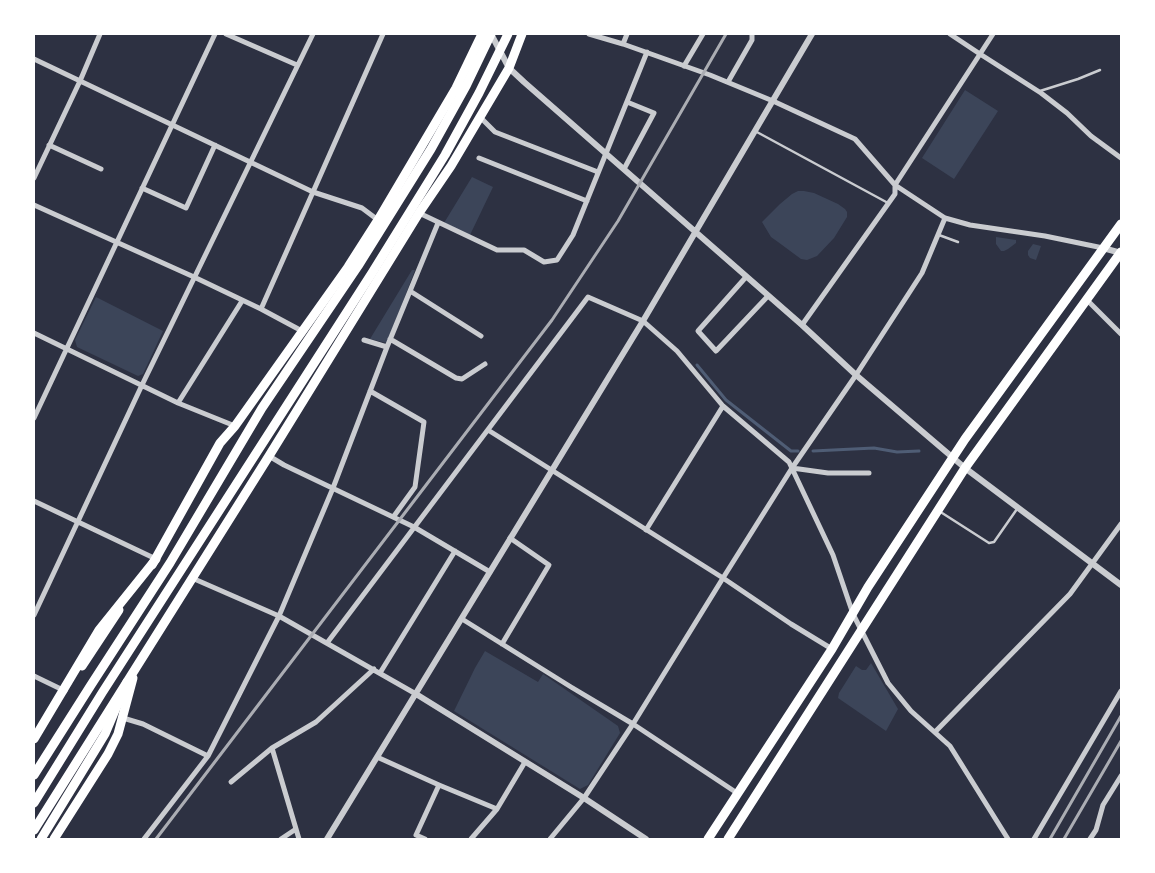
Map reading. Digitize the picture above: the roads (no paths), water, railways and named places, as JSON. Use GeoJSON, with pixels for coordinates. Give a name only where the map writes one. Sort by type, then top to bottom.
{"type":"FeatureCollection","features":[{"type":"Feature","properties":{"kind":"highway"},"geometry":{"type":"LineString","coordinates":[[34,745],[65,691],[156,559],[220,444],[235,426],[348,267],[378,220],[456,88],[482,34]]}},
{"type":"Feature","properties":{"kind":"highway"},"geometry":{"type":"LineString","coordinates":[[34,775],[170,563],[262,408],[358,266],[431,149],[466,86],[491,34]]}},
{"type":"Feature","properties":{"kind":"highway"},"geometry":{"type":"LineString","coordinates":[[34,803],[107,685],[372,273],[445,155],[480,93],[508,34]]}},
{"type":"Feature","properties":{"kind":"highway"},"geometry":{"type":"LineString","coordinates":[[34,830],[269,456],[418,213],[480,118],[509,68],[522,34]]}},
{"type":"Feature","properties":{"kind":"highway"},"geometry":{"type":"LineString","coordinates":[[708,839],[832,649],[868,587],[965,439],[1121,224]]}},
{"type":"Feature","properties":{"kind":"highway"},"geometry":{"type":"LineString","coordinates":[[728,839],[965,468],[1121,252]]}},
{"type":"Feature","properties":{"kind":"highway"},"geometry":{"type":"LineString","coordinates":[[34,739],[99,630],[156,559]]}},
{"type":"Feature","properties":{"kind":"highway"},"geometry":{"type":"LineString","coordinates":[[54,839],[108,754],[118,734],[136,668]]}},
{"type":"Feature","properties":{"kind":"highway"},"geometry":{"type":"LineString","coordinates":[[41,839],[105,734],[127,682]]}},
{"type":"Feature","properties":{"kind":"street"},"geometry":{"type":"LineString","coordinates":[[34,178],[100,34]]}},
{"type":"Feature","properties":{"kind":"street"},"geometry":{"type":"LineString","coordinates":[[34,418],[215,34]]}},
{"type":"Feature","properties":{"kind":"street"},"geometry":{"type":"LineString","coordinates":[[226,34],[297,65]]}},
{"type":"Feature","properties":{"kind":"street"},"geometry":{"type":"LineString","coordinates":[[34,615],[142,385],[313,34]]}},
{"type":"Feature","properties":{"kind":"street"},"geometry":{"type":"LineString","coordinates":[[260,309],[383,34]]}},
{"type":"Feature","properties":{"kind":"street"},"geometry":{"type":"LineString","coordinates":[[491,34],[509,68],[802,325],[856,375],[965,468],[1121,585]]}},
{"type":"Feature","properties":{"kind":"street"},"geometry":{"type":"LineString","coordinates":[[589,34],[647,52],[728,82],[855,139],[895,185],[945,218],[970,225],[1044,236],[1121,252]]}},
{"type":"Feature","properties":{"kind":"street"},"geometry":{"type":"LineString","coordinates":[[623,44],[627,34]]}},
{"type":"Feature","properties":{"kind":"street"},"geometry":{"type":"LineString","coordinates":[[684,66],[702,34]]}},
{"type":"Feature","properties":{"kind":"street"},"geometry":{"type":"LineString","coordinates":[[728,82],[752,40],[752,34]]}},
{"type":"Feature","properties":{"kind":"street"},"geometry":{"type":"LineString","coordinates":[[327,839],[643,321],[812,34]]}},
{"type":"Feature","properties":{"kind":"street"},"geometry":{"type":"LineString","coordinates":[[950,34],[1038,91],[1067,114],[1090,136],[1121,158]]}},
{"type":"Feature","properties":{"kind":"street"},"geometry":{"type":"LineString","coordinates":[[802,325],[895,194],[895,185],[993,34]]}},
{"type":"Feature","properties":{"kind":"street"},"geometry":{"type":"LineString","coordinates":[[418,213],[497,250],[524,250],[544,262],[557,260],[573,235],[647,52]]}},
{"type":"Feature","properties":{"kind":"street"},"geometry":{"type":"LineString","coordinates":[[34,59],[313,192],[362,208],[378,220]]}},
{"type":"Feature","properties":{"kind":"street"},"geometry":{"type":"LineString","coordinates":[[624,169],[654,114],[627,102]]}},
{"type":"Feature","properties":{"kind":"street"},"geometry":{"type":"LineString","coordinates":[[480,118],[494,132],[598,172]]}},
{"type":"Feature","properties":{"kind":"street"},"geometry":{"type":"LineString","coordinates":[[49,145],[101,169]]}},
{"type":"Feature","properties":{"kind":"street"},"geometry":{"type":"LineString","coordinates":[[142,188],[186,208],[215,146]]}},
{"type":"Feature","properties":{"kind":"street"},"geometry":{"type":"LineString","coordinates":[[479,158],[587,201]]}},
{"type":"Feature","properties":{"kind":"street"},"geometry":{"type":"LineString","coordinates":[[34,205],[194,277],[302,331]]}},
{"type":"Feature","properties":{"kind":"street"},"geometry":{"type":"LineString","coordinates":[[550,839],[584,798],[633,724],[792,468],[856,375],[922,273],[945,218]]}},
{"type":"Feature","properties":{"kind":"street"},"geometry":{"type":"LineString","coordinates":[[144,839],[208,756],[279,616],[333,488],[390,339],[438,223]]}},
{"type":"Feature","properties":{"kind":"street"},"geometry":{"type":"LineString","coordinates":[[746,277],[698,331],[716,351],[768,296]]}},
{"type":"Feature","properties":{"kind":"street"},"geometry":{"type":"LineString","coordinates":[[410,291],[481,336]]}},
{"type":"Feature","properties":{"kind":"street"},"geometry":{"type":"LineString","coordinates":[[327,643],[588,297],[643,321],[678,351],[723,406],[788,462],[833,555],[853,614],[888,683],[911,712],[950,746],[1008,839]]}},
{"type":"Feature","properties":{"kind":"street"},"geometry":{"type":"LineString","coordinates":[[1086,300],[1121,334]]}},
{"type":"Feature","properties":{"kind":"street"},"geometry":{"type":"LineString","coordinates":[[178,403],[242,301]]}},
{"type":"Feature","properties":{"kind":"street"},"geometry":{"type":"LineString","coordinates":[[34,333],[178,403],[235,426]]}},
{"type":"Feature","properties":{"kind":"street"},"geometry":{"type":"LineString","coordinates":[[390,339],[456,378],[462,379],[485,364]]}},
{"type":"Feature","properties":{"kind":"street"},"geometry":{"type":"LineString","coordinates":[[364,340],[387,347]]}},
{"type":"Feature","properties":{"kind":"street"},"geometry":{"type":"LineString","coordinates":[[370,391],[424,422],[416,487],[394,516]]}},
{"type":"Feature","properties":{"kind":"street"},"geometry":{"type":"LineString","coordinates":[[646,530],[723,406]]}},
{"type":"Feature","properties":{"kind":"street"},"geometry":{"type":"LineString","coordinates":[[488,430],[832,649]]}},
{"type":"Feature","properties":{"kind":"street"},"geometry":{"type":"LineString","coordinates":[[269,456],[375,509],[394,516],[490,572]]}},
{"type":"Feature","properties":{"kind":"street"},"geometry":{"type":"LineString","coordinates":[[792,468],[828,473],[869,473]]}},
{"type":"Feature","properties":{"kind":"street"},"geometry":{"type":"LineString","coordinates":[[34,501],[156,559]]}},
{"type":"Feature","properties":{"kind":"street"},"geometry":{"type":"LineString","coordinates":[[935,732],[1070,594],[1121,524]]}},
{"type":"Feature","properties":{"kind":"street"},"geometry":{"type":"LineString","coordinates":[[502,644],[549,564],[510,538]]}},
{"type":"Feature","properties":{"kind":"street"},"geometry":{"type":"LineString","coordinates":[[380,673],[455,551]]}},
{"type":"Feature","properties":{"kind":"street"},"geometry":{"type":"LineString","coordinates":[[192,578],[279,616],[374,669],[584,798],[646,839]]}},
{"type":"Feature","properties":{"kind":"street"},"geometry":{"type":"LineString","coordinates":[[462,619],[633,724],[737,793]]}},
{"type":"Feature","properties":{"kind":"street"},"geometry":{"type":"LineString","coordinates":[[232,782],[272,748],[316,722],[374,669]]}},
{"type":"Feature","properties":{"kind":"street"},"geometry":{"type":"LineString","coordinates":[[34,676],[65,691]]}},
{"type":"Feature","properties":{"kind":"street"},"geometry":{"type":"LineString","coordinates":[[1034,839],[1121,691]]}},
{"type":"Feature","properties":{"kind":"street"},"geometry":{"type":"LineString","coordinates":[[122,718],[143,724],[208,756]]}},
{"type":"Feature","properties":{"kind":"street"},"geometry":{"type":"LineString","coordinates":[[272,748],[299,839]]}},
{"type":"Feature","properties":{"kind":"street"},"geometry":{"type":"LineString","coordinates":[[377,758],[439,786],[497,809]]}},
{"type":"Feature","properties":{"kind":"street"},"geometry":{"type":"LineString","coordinates":[[471,839],[497,809],[525,762]]}},
{"type":"Feature","properties":{"kind":"street"},"geometry":{"type":"LineString","coordinates":[[1090,839],[1096,830],[1103,805],[1121,776]]}},
{"type":"Feature","properties":{"kind":"street"},"geometry":{"type":"LineString","coordinates":[[425,839],[416,835],[439,786]]}},
{"type":"Feature","properties":{"kind":"street"},"geometry":{"type":"LineString","coordinates":[[281,839],[296,829]]}},
{"type":"Feature","properties":{"kind":"lane"},"geometry":{"type":"LineString","coordinates":[[1038,91],[1100,70]]}},
{"type":"Feature","properties":{"kind":"lane"},"geometry":{"type":"LineString","coordinates":[[755,132],[888,203]]}},
{"type":"Feature","properties":{"kind":"lane"},"geometry":{"type":"LineString","coordinates":[[938,235],[958,242]]}},
{"type":"Feature","properties":{"kind":"lane"},"geometry":{"type":"LineString","coordinates":[[938,510],[989,543],[994,542],[1018,508]]}},
{"type":"Feature","properties":{"kind":"waterway"},"geometry":{"type":"LineString","coordinates":[[697,365],[726,400],[791,451],[798,451]]}},
{"type":"Feature","properties":{"kind":"waterway"},"geometry":{"type":"LineString","coordinates":[[813,451],[874,448],[897,452],[919,451]]}},
{"type":"Feature","properties":{"kind":"railway"},"geometry":{"type":"LineString","coordinates":[[156,839],[552,320],[618,221],[726,34]]}},
{"type":"Feature","properties":{"kind":"railway"},"geometry":{"type":"LineString","coordinates":[[1050,839],[1121,716]]}},
{"type":"Feature","properties":{"kind":"railway"},"geometry":{"type":"LineString","coordinates":[[1064,839],[1121,741]]}}]}
